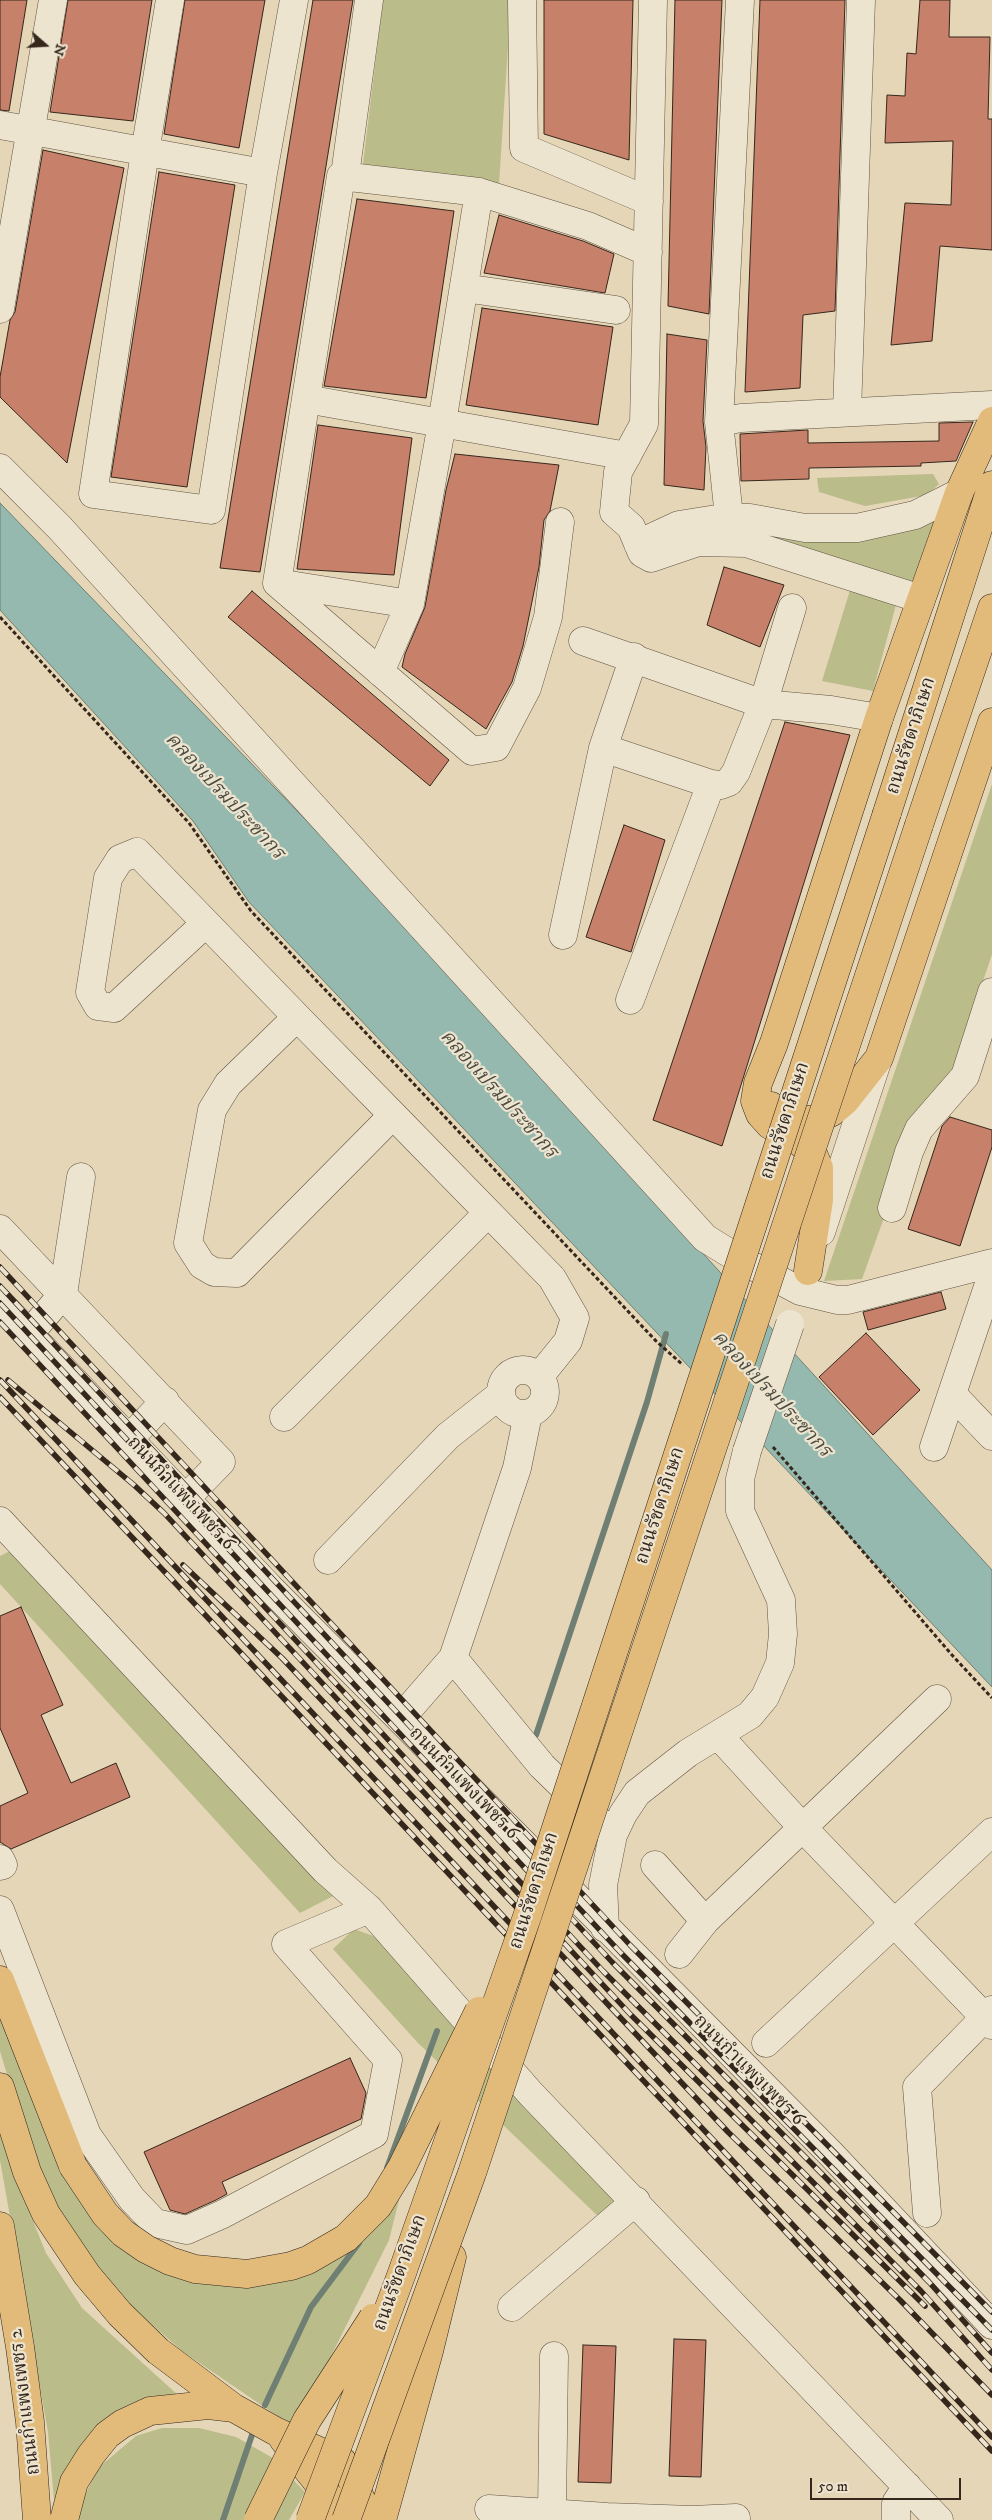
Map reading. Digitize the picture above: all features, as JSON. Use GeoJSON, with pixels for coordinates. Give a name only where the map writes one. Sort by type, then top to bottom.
{"type":"FeatureCollection","features":[{"type":"Feature","properties":{"kind":"main road"},"geometry":{"type":"LineString","coordinates":[[804,1281],[819,1200],[819,1168],[814,1156],[800,1142],[770,1125],[760,1114],[755,1101],[758,1083],[774,1044],[879,718],[921,599],[959,493],[992,421]]}},
{"type":"Feature","properties":{"kind":"main road","name":"ถนนรัชดาภิเษก"},"geometry":{"type":"LineString","coordinates":[[310,2520],[402,2273],[528,1914],[992,485]]}},
{"type":"Feature","properties":{"kind":"main road","name":"ถนนรัชดาภิเษก"},"geometry":{"type":"LineString","coordinates":[[346,2520],[472,2173],[992,608]]}},
{"type":"Feature","properties":{"kind":"main road"},"geometry":{"type":"LineString","coordinates":[[774,1044],[765,1088],[767,1100],[776,1112],[794,1121],[818,1119],[832,1112],[846,1101],[879,1058],[992,722]]}},
{"type":"Feature","properties":{"kind":"main road"},"geometry":{"type":"LineString","coordinates":[[0,1980],[73,2166],[105,2214],[123,2232],[146,2248],[170,2261],[195,2269],[247,2274],[291,2266],[328,2250],[362,2224],[390,2188],[528,1914]]}},
{"type":"Feature","properties":{"kind":"main road"},"geometry":{"type":"LineString","coordinates":[[0,2087],[27,2172],[46,2214],[87,2275],[120,2314],[158,2351],[234,2408],[275,2431],[343,2462],[371,2520]]}},
{"type":"Feature","properties":{"kind":"main road"},"geometry":{"type":"LineString","coordinates":[[382,2520],[429,2351],[472,2173]]}},
{"type":"Feature","properties":{"kind":"main road","name":"ถนนกำแพงเพชร 2"},"geometry":{"type":"LineString","coordinates":[[0,2226],[30,2422],[37,2520]]}},
{"type":"Feature","properties":{"kind":"main road"},"geometry":{"type":"LineString","coordinates":[[258,2520],[307,2420],[402,2273]]}},
{"type":"Feature","properties":{"kind":"main road"},"geometry":{"type":"LineString","coordinates":[[64,2520],[74,2482],[91,2455],[107,2435],[122,2424],[159,2409],[208,2406],[234,2408]]}},
{"type":"Feature","properties":{"kind":"main road"},"geometry":{"type":"LineString","coordinates":[[275,2431],[301,2460],[330,2498],[335,2520]]}},
{"type":"Feature","properties":{"kind":"street"},"geometry":{"type":"LineString","coordinates":[[0,309],[53,0]]}},
{"type":"Feature","properties":{"kind":"street"},"geometry":{"type":"LineString","coordinates":[[170,0],[93,494],[211,510],[263,173],[294,0]]}},
{"type":"Feature","properties":{"kind":"street"},"geometry":{"type":"LineString","coordinates":[[345,175],[369,0]]}},
{"type":"Feature","properties":{"kind":"street"},"geometry":{"type":"LineString","coordinates":[[522,0],[524,148],[649,201]]}},
{"type":"Feature","properties":{"kind":"street"},"geometry":{"type":"LineString","coordinates":[[653,0],[644,424],[618,472],[614,512],[631,527],[642,553],[651,558],[698,542],[746,543],[921,599]]}},
{"type":"Feature","properties":{"kind":"street"},"geometry":{"type":"LineString","coordinates":[[729,517],[720,422],[740,0]]}},
{"type":"Feature","properties":{"kind":"street"},"geometry":{"type":"LineString","coordinates":[[847,412],[861,0]]}},
{"type":"Feature","properties":{"kind":"street"},"geometry":{"type":"LineString","coordinates":[[0,125],[263,173]]}},
{"type":"Feature","properties":{"kind":"street"},"geometry":{"type":"LineString","coordinates":[[277,583],[341,176],[479,192],[588,226],[648,252]]}},
{"type":"Feature","properties":{"kind":"street"},"geometry":{"type":"LineString","coordinates":[[380,672],[410,604],[442,423],[479,192]]}},
{"type":"Feature","properties":{"kind":"street"},"geometry":{"type":"LineString","coordinates":[[464,288],[616,310]]}},
{"type":"Feature","properties":{"kind":"street"},"geometry":{"type":"LineString","coordinates":[[306,399],[627,456]]}},
{"type":"Feature","properties":{"kind":"street"},"geometry":{"type":"LineString","coordinates":[[720,422],[741,418],[992,405]]}},
{"type":"Feature","properties":{"kind":"street"},"geometry":{"type":"LineString","coordinates":[[0,468],[60,528],[705,1238],[734,1256],[804,1281],[825,1299],[848,1300],[992,1263]]}},
{"type":"Feature","properties":{"kind":"street"},"geometry":{"type":"LineString","coordinates":[[638,544],[679,525],[729,517],[750,518],[805,528],[857,528],[915,516],[959,493]]}},
{"type":"Feature","properties":{"kind":"street"},"geometry":{"type":"LineString","coordinates":[[277,583],[472,751],[496,747],[527,688],[548,617],[560,522]]}},
{"type":"Feature","properties":{"kind":"street"},"geometry":{"type":"LineString","coordinates":[[277,583],[410,604]]}},
{"type":"Feature","properties":{"kind":"street"},"geometry":{"type":"LineString","coordinates":[[603,748],[711,784],[721,785],[729,782],[736,772],[763,704],[792,608]]}},
{"type":"Feature","properties":{"kind":"street"},"geometry":{"type":"LineString","coordinates":[[583,641],[634,657],[763,704],[831,710],[879,718]]}},
{"type":"Feature","properties":{"kind":"street"},"geometry":{"type":"LineString","coordinates":[[563,936],[603,748],[634,657]]}},
{"type":"Feature","properties":{"kind":"street"},"geometry":{"type":"LineString","coordinates":[[630,1000],[711,784]]}},
{"type":"Feature","properties":{"kind":"street"},"geometry":{"type":"LineString","coordinates":[[206,923],[114,1008],[98,1006],[90,992],[108,878],[120,859],[137,852],[552,1278],[575,1318],[568,1341],[539,1377]]}},
{"type":"Feature","properties":{"kind":"street"},"geometry":{"type":"LineString","coordinates":[[892,1208],[909,1152],[919,1130],[965,1076],[992,992]]}},
{"type":"Feature","properties":{"kind":"street"},"geometry":{"type":"LineString","coordinates":[[298,1017],[228,1084],[212,1110],[188,1243],[202,1265],[214,1272],[237,1273],[393,1115]]}},
{"type":"Feature","properties":{"kind":"street"},"geometry":{"type":"LineString","coordinates":[[605,1928],[602,1885],[613,1835],[637,1793],[688,1753],[750,1715],[765,1697],[780,1663],[782,1650],[781,1600],[740,1511],[740,1479],[760,1449],[790,1324],[879,1058]]}},
{"type":"Feature","properties":{"kind":"street"},"geometry":{"type":"LineString","coordinates":[[29,1334],[64,1294],[82,1177]]}},
{"type":"Feature","properties":{"kind":"street"},"geometry":{"type":"LineString","coordinates":[[284,1417],[488,1213]]}},
{"type":"Feature","properties":{"kind":"street"},"geometry":{"type":"LineString","coordinates":[[0,1228],[221,1462],[185,1499]]}},
{"type":"Feature","properties":{"kind":"street"},"geometry":{"type":"LineString","coordinates":[[934,1447],[992,1275]]}},
{"type":"Feature","properties":{"kind":"street","name":"ถนนกำแพงเพชร 6"},"geometry":{"type":"LineString","coordinates":[[0,1303],[185,1499],[605,1928],[830,2153],[992,2325]]}},
{"type":"Feature","properties":{"kind":"street"},"geometry":{"type":"LineString","coordinates":[[328,1560],[448,1436],[501,1394],[505,1379],[511,1374],[525,1370],[539,1377],[545,1391],[541,1405],[528,1414],[513,1412],[507,1408],[501,1394]]}},
{"type":"Feature","properties":{"kind":"street"},"geometry":{"type":"LineString","coordinates":[[952,1394],[992,1436]]}},
{"type":"Feature","properties":{"kind":"street"},"geometry":{"type":"LineString","coordinates":[[129,1439],[164,1402]]}},
{"type":"Feature","properties":{"kind":"street"},"geometry":{"type":"LineString","coordinates":[[400,1719],[453,1658],[517,1468],[528,1414]]}},
{"type":"Feature","properties":{"kind":"street"},"geometry":{"type":"LineString","coordinates":[[0,1521],[325,1870],[369,1909],[531,2094],[939,2520]]}},
{"type":"Feature","properties":{"kind":"street"},"geometry":{"type":"LineString","coordinates":[[453,1658],[542,1766],[613,1835]]}},
{"type":"Feature","properties":{"kind":"street"},"geometry":{"type":"LineString","coordinates":[[679,1954],[706,1921],[937,1698]]}},
{"type":"Feature","properties":{"kind":"street"},"geometry":{"type":"LineString","coordinates":[[718,1735],[803,1828],[989,2018],[917,2087],[927,2213]]}},
{"type":"Feature","properties":{"kind":"street"},"geometry":{"type":"LineString","coordinates":[[766,2043],[992,1832]]}},
{"type":"Feature","properties":{"kind":"street"},"geometry":{"type":"LineString","coordinates":[[0,1859],[3,1865],[0,1866]]}},
{"type":"Feature","properties":{"kind":"street"},"geometry":{"type":"LineString","coordinates":[[655,1865],[706,1921]]}},
{"type":"Feature","properties":{"kind":"street"},"geometry":{"type":"LineString","coordinates":[[0,1910],[88,2135],[132,2199],[155,2223],[187,2230],[223,2214],[374,2134],[388,2060],[286,1944],[369,1909]]}},
{"type":"Feature","properties":{"kind":"street"},"geometry":{"type":"LineString","coordinates":[[512,2307],[636,2202]]}},
{"type":"Feature","properties":{"kind":"street"},"geometry":{"type":"LineString","coordinates":[[552,2512],[554,2356]]}},
{"type":"Feature","properties":{"kind":"street"},"geometry":{"type":"LineString","coordinates":[[896,2520],[896,2502],[907,2486]]}},
{"type":"Feature","properties":{"kind":"street"},"geometry":{"type":"LineString","coordinates":[[489,2508],[607,2518],[692,2520],[736,2518]]}},
{"type":"Feature","properties":{"kind":"path"},"geometry":{"type":"LineString","coordinates":[[0,617],[189,823],[252,911],[656,1341],[685,1366]]}},
{"type":"Feature","properties":{"kind":"path"},"geometry":{"type":"LineString","coordinates":[[760,1449],[992,1698]]}},
{"type":"Feature","properties":{"kind":"green space"},"geometry":{"type":"Polygon","coordinates":[[[383,0],[511,0],[499,184],[363,164],[383,0]]]}},
{"type":"Feature","properties":{"kind":"green space"},"geometry":{"type":"Polygon","coordinates":[[[933,474],[939,484],[927,495],[865,506],[819,492],[817,478],[933,474]]]}},
{"type":"Feature","properties":{"kind":"green space"},"geometry":{"type":"Polygon","coordinates":[[[937,519],[910,589],[739,526],[937,519]]]}},
{"type":"Feature","properties":{"kind":"green space"},"geometry":{"type":"Polygon","coordinates":[[[851,587],[897,601],[873,691],[822,681],[851,587]]]}},
{"type":"Feature","properties":{"kind":"green space"},"geometry":{"type":"Polygon","coordinates":[[[992,784],[992,954],[955,1066],[927,1098],[862,1279],[824,1281],[992,784]]]}},
{"type":"Feature","properties":{"kind":"green space"},"geometry":{"type":"Polygon","coordinates":[[[12,1550],[339,1893],[300,1913],[0,1584],[0,1556],[12,1550]]]}},
{"type":"Feature","properties":{"kind":"green space"},"geometry":{"type":"Polygon","coordinates":[[[354,1929],[384,1940],[626,2201],[603,2221],[418,2043],[333,1949],[354,1929]]]}},
{"type":"Feature","properties":{"kind":"green space"},"geometry":{"type":"Polygon","coordinates":[[[0,2009],[50,2132],[154,2263],[284,2277],[401,2192],[389,2240],[295,2428],[182,2351],[122,2298],[78,2249],[26,2138],[0,2051],[0,2009]]]}},
{"type":"Feature","properties":{"kind":"green space"},"geometry":{"type":"Polygon","coordinates":[[[0,2131],[13,2172],[46,2253],[82,2308],[179,2396],[67,2472],[54,2500],[48,2432],[0,2160],[0,2131]]]}},
{"type":"Feature","properties":{"kind":"green space"},"geometry":{"type":"Polygon","coordinates":[[[162,2428],[199,2428],[236,2437],[271,2457],[305,2492],[289,2520],[78,2520],[80,2506],[98,2468],[136,2436],[162,2428]]]}},
{"type":"Feature","properties":{"kind":"water","name":"คลองเปรมประชากร"},"geometry":{"type":"Polygon","coordinates":[[[0,503],[331,846],[992,1570],[992,1687],[249,902],[193,821],[0,610],[0,503]]]}},
{"type":"Feature","properties":{"kind":"building"},"geometry":{"type":"Polygon","coordinates":[[[0,0],[27,0],[9,111],[0,110],[0,0]]]}},
{"type":"Feature","properties":{"kind":"building"},"geometry":{"type":"Polygon","coordinates":[[[68,0],[152,0],[133,121],[50,112],[68,0]]]}},
{"type":"Feature","properties":{"kind":"building"},"geometry":{"type":"Polygon","coordinates":[[[185,0],[265,0],[239,148],[164,134],[185,0]]]}},
{"type":"Feature","properties":{"kind":"building"},"geometry":{"type":"Polygon","coordinates":[[[313,0],[353,0],[260,572],[220,568],[313,0]]]}},
{"type":"Feature","properties":{"kind":"building"},"geometry":{"type":"Polygon","coordinates":[[[544,0],[633,0],[629,160],[544,134],[544,0]]]}},
{"type":"Feature","properties":{"kind":"building"},"geometry":{"type":"Polygon","coordinates":[[[675,0],[722,0],[709,314],[668,306],[675,0]]]}},
{"type":"Feature","properties":{"kind":"building"},"geometry":{"type":"Polygon","coordinates":[[[760,0],[845,0],[835,311],[803,315],[800,388],[745,392],[760,0]]]}},
{"type":"Feature","properties":{"kind":"building"},"geometry":{"type":"Polygon","coordinates":[[[920,0],[950,0],[949,37],[990,37],[988,119],[992,119],[992,250],[940,246],[932,341],[891,345],[905,203],[951,205],[953,141],[885,143],[887,95],[905,96],[907,53],[916,54],[920,0]]]}},
{"type":"Feature","properties":{"kind":"building"},"geometry":{"type":"Polygon","coordinates":[[[43,150],[124,168],[67,463],[0,397],[0,377],[10,320],[15,312],[43,150]]]}},
{"type":"Feature","properties":{"kind":"building"},"geometry":{"type":"Polygon","coordinates":[[[159,172],[235,185],[187,487],[111,477],[159,172]]]}},
{"type":"Feature","properties":{"kind":"building"},"geometry":{"type":"Polygon","coordinates":[[[357,199],[454,211],[426,398],[324,386],[357,199]]]}},
{"type":"Feature","properties":{"kind":"building"},"geometry":{"type":"Polygon","coordinates":[[[499,215],[583,241],[614,254],[605,293],[484,273],[499,215]]]}},
{"type":"Feature","properties":{"kind":"building"},"geometry":{"type":"Polygon","coordinates":[[[482,308],[613,327],[598,425],[466,405],[482,308]]]}},
{"type":"Feature","properties":{"kind":"building"},"geometry":{"type":"Polygon","coordinates":[[[667,334],[707,340],[703,421],[706,447],[704,490],[664,485],[667,334]]]}},
{"type":"Feature","properties":{"kind":"building"},"geometry":{"type":"Polygon","coordinates":[[[973,422],[956,461],[921,463],[921,466],[809,468],[809,479],[741,481],[740,434],[808,430],[808,443],[939,441],[939,423],[973,422]]]}},
{"type":"Feature","properties":{"kind":"building"},"geometry":{"type":"Polygon","coordinates":[[[318,425],[412,438],[394,575],[297,569],[318,425]]]}},
{"type":"Feature","properties":{"kind":"building"},"geometry":{"type":"Polygon","coordinates":[[[455,454],[559,465],[550,511],[544,520],[539,567],[523,646],[512,682],[486,729],[402,667],[405,654],[425,607],[446,490],[455,454]]]}},
{"type":"Feature","properties":{"kind":"building"},"geometry":{"type":"Polygon","coordinates":[[[724,567],[784,585],[760,647],[707,625],[724,567]]]}},
{"type":"Feature","properties":{"kind":"building"},"geometry":{"type":"Polygon","coordinates":[[[252,591],[449,760],[430,786],[228,617],[252,591]]]}},
{"type":"Feature","properties":{"kind":"building"},"geometry":{"type":"Polygon","coordinates":[[[785,722],[850,735],[722,1146],[653,1120],[785,722]]]}},
{"type":"Feature","properties":{"kind":"building"},"geometry":{"type":"Polygon","coordinates":[[[624,825],[665,840],[631,952],[586,937],[624,825]]]}},
{"type":"Feature","properties":{"kind":"building"},"geometry":{"type":"Polygon","coordinates":[[[950,1117],[992,1130],[992,1147],[960,1246],[908,1229],[942,1126],[950,1117]]]}},
{"type":"Feature","properties":{"kind":"building"},"geometry":{"type":"Polygon","coordinates":[[[941,1292],[946,1309],[868,1330],[863,1312],[941,1292]]]}},
{"type":"Feature","properties":{"kind":"building"},"geometry":{"type":"Polygon","coordinates":[[[866,1333],[920,1390],[873,1435],[819,1377],[866,1333]]]}},
{"type":"Feature","properties":{"kind":"building"},"geometry":{"type":"Polygon","coordinates":[[[21,1607],[63,1705],[41,1715],[71,1783],[116,1763],[130,1797],[11,1849],[0,1842],[0,1806],[28,1793],[0,1728],[0,1616],[21,1607]]]}},
{"type":"Feature","properties":{"kind":"building"},"geometry":{"type":"Polygon","coordinates":[[[350,2058],[366,2093],[361,2119],[222,2182],[227,2194],[216,2200],[185,2214],[170,2210],[144,2152],[350,2058]]]}},
{"type":"Feature","properties":{"kind":"building"},"geometry":{"type":"Polygon","coordinates":[[[674,2339],[706,2340],[701,2477],[669,2476],[674,2339]]]}},
{"type":"Feature","properties":{"kind":"building"},"geometry":{"type":"Polygon","coordinates":[[[583,2345],[616,2346],[611,2483],[578,2482],[583,2345]]]}},
{"type":"Feature","properties":{"kind":"waterway"},"geometry":{"type":"LineString","coordinates":[[536,1735],[647,1402],[666,1334]]}},
{"type":"Feature","properties":{"kind":"waterway"},"geometry":{"type":"LineString","coordinates":[[387,2168],[437,2031]]}},
{"type":"Feature","properties":{"kind":"waterway"},"geometry":{"type":"LineString","coordinates":[[265,2405],[311,2307],[359,2243]]}},
{"type":"Feature","properties":{"kind":"waterway"},"geometry":{"type":"LineString","coordinates":[[223,2520],[254,2429]]}},
{"type":"Feature","properties":{"kind":"railway"},"geometry":{"type":"LineString","coordinates":[[0,1267],[630,1945],[992,2312]]}},
{"type":"Feature","properties":{"kind":"railway"},"geometry":{"type":"LineString","coordinates":[[0,1286],[621,1953],[992,2330]]}},
{"type":"Feature","properties":{"kind":"railway"},"geometry":{"type":"LineString","coordinates":[[0,1303],[612,1962],[929,2282],[992,2353]]}},
{"type":"Feature","properties":{"kind":"railway"},"geometry":{"type":"LineString","coordinates":[[0,1322],[603,1971],[921,2291],[992,2370]]}},
{"type":"Feature","properties":{"kind":"railway"},"geometry":{"type":"LineString","coordinates":[[0,1380],[992,2437]]}},
{"type":"Feature","properties":{"kind":"railway"},"geometry":{"type":"LineString","coordinates":[[8,1380],[134,1485],[164,1513],[631,2015],[925,2306]]}},
{"type":"Feature","properties":{"kind":"railway"},"geometry":{"type":"LineString","coordinates":[[0,1397],[992,2451]]}},
{"type":"Feature","properties":{"kind":"railway"},"geometry":{"type":"LineString","coordinates":[[183,1565],[282,1658],[728,2132],[900,2300],[992,2395]]}}]}
